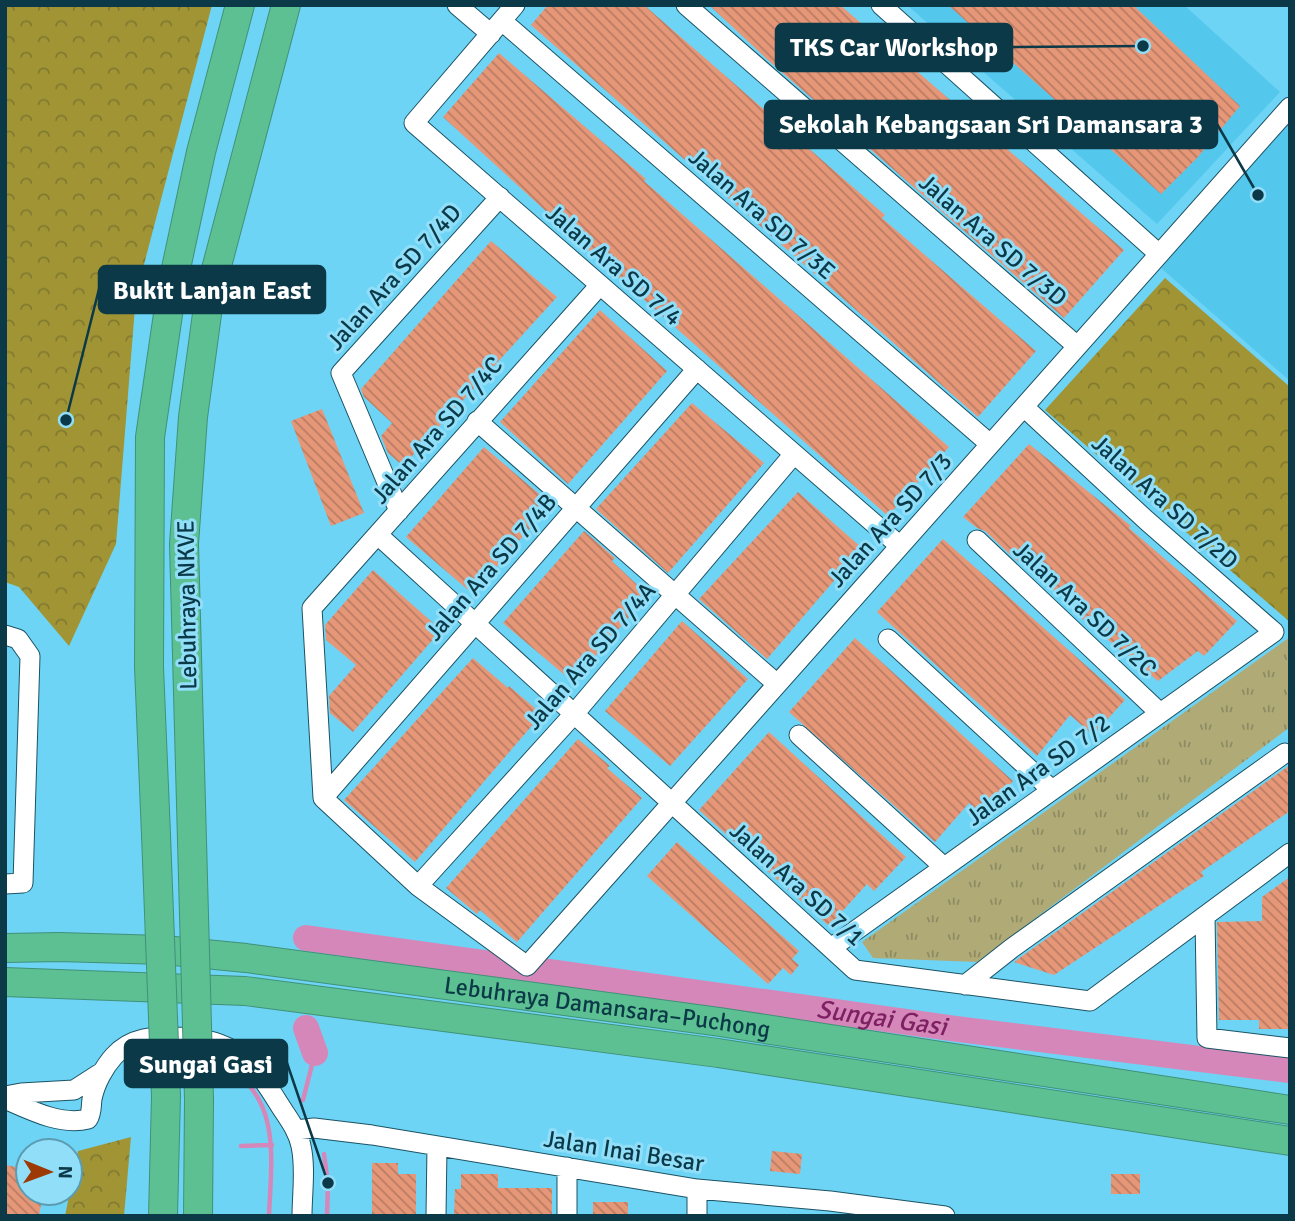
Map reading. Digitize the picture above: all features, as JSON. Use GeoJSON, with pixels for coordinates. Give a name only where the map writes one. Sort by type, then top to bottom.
{"type":"FeatureCollection","features":[{"type":"Feature","properties":{"kind":"highway","name":"Lebuhraya NKVE"},"geometry":{"type":"LineString","coordinates":[[163,1216],[166,1096],[149,667],[150,437],[172,287],[201,152],[240,5]]}},
{"type":"Feature","properties":{"kind":"highway","name":"Lebuhraya NKVE"},"geometry":{"type":"LineString","coordinates":[[198,1216],[200,1100],[184,544],[193,417],[210,292],[286,5]]}},
{"type":"Feature","properties":{"kind":"highway","name":"Lebuhraya Damansara–Puchong"},"geometry":{"type":"LineString","coordinates":[[5,948],[164,950],[246,958],[720,1022],[1290,1110]]}},
{"type":"Feature","properties":{"kind":"highway","name":"Lebuhraya Damansara–Puchong"},"geometry":{"type":"LineString","coordinates":[[5,982],[245,990],[718,1054],[1290,1141]]}},
{"type":"Feature","properties":{"kind":"street","name":"Jalan Ara SD 7/3E"},"geometry":{"type":"LineString","coordinates":[[457,5],[496,28],[990,444]]}},
{"type":"Feature","properties":{"kind":"street","name":"Jalan Ara SD 7/4"},"geometry":{"type":"LineString","coordinates":[[516,5],[414,123],[900,546]]}},
{"type":"Feature","properties":{"kind":"street","name":"Jalan Ara SD 7/3D"},"geometry":{"type":"LineString","coordinates":[[686,5],[1077,346]]}},
{"type":"Feature","properties":{"kind":"street"},"geometry":{"type":"LineString","coordinates":[[881,5],[1159,254]]}},
{"type":"Feature","properties":{"kind":"street","name":"Jalan Ara SD 7/3"},"geometry":{"type":"LineString","coordinates":[[418,886],[527,966],[1290,107]]}},
{"type":"Feature","properties":{"kind":"street","name":"Jalan Ara SD 7/4D"},"geometry":{"type":"LineString","coordinates":[[399,511],[341,373],[499,197]]}},
{"type":"Feature","properties":{"kind":"street","name":"Jalan Ara SD 7/4C"},"geometry":{"type":"LineString","coordinates":[[323,798],[312,608],[600,285]]}},
{"type":"Feature","properties":{"kind":"street","name":"Jalan Ara SD 7/4B"},"geometry":{"type":"LineString","coordinates":[[323,798],[697,369]]}},
{"type":"Feature","properties":{"kind":"street","name":"Jalan Ara SD 7/2D"},"geometry":{"type":"LineString","coordinates":[[1024,407],[1146,520],[1274,632]]}},
{"type":"Feature","properties":{"kind":"street"},"geometry":{"type":"LineString","coordinates":[[477,421],[777,684]]}},
{"type":"Feature","properties":{"kind":"street","name":"Jalan Ara SD 7/4A"},"geometry":{"type":"LineString","coordinates":[[418,886],[574,714],[794,454]]}},
{"type":"Feature","properties":{"kind":"street","name":"Jalan Ara SD 7/1"},"geometry":{"type":"LineString","coordinates":[[378,534],[855,970],[1090,1001],[1290,853]]}},
{"type":"Feature","properties":{"kind":"street","name":"Jalan Ara SD 7/2C"},"geometry":{"type":"LineString","coordinates":[[977,540],[1160,713]]}},
{"type":"Feature","properties":{"kind":"street","name":"Jalan Ara SD 7/2"},"geometry":{"type":"LineString","coordinates":[[831,948],[1274,632]]}},
{"type":"Feature","properties":{"kind":"street"},"geometry":{"type":"LineString","coordinates":[[12,637],[30,656],[14,884]]}},
{"type":"Feature","properties":{"kind":"street"},"geometry":{"type":"LineString","coordinates":[[888,639],[1052,790]]}},
{"type":"Feature","properties":{"kind":"street"},"geometry":{"type":"LineString","coordinates":[[799,735],[944,867]]}},
{"type":"Feature","properties":{"kind":"street"},"geometry":{"type":"LineString","coordinates":[[965,985],[1012,948],[1285,753]]}},
{"type":"Feature","properties":{"kind":"street"},"geometry":{"type":"LineString","coordinates":[[323,798],[418,886]]}},
{"type":"Feature","properties":{"kind":"street"},"geometry":{"type":"LineString","coordinates":[[1205,916],[1207,1038],[1290,1048]]}},
{"type":"Feature","properties":{"kind":"street"},"geometry":{"type":"LineString","coordinates":[[5,1098],[56,1119],[89,1119],[92,1096],[102,1072],[121,1049],[131,1043],[153,1036],[191,1038],[221,1045],[249,1061],[296,1130],[302,1158],[302,1216]]}},
{"type":"Feature","properties":{"kind":"street"},"geometry":{"type":"LineString","coordinates":[[5,1098],[20,1093],[74,1090],[102,1072]]}},
{"type":"Feature","properties":{"kind":"street"},"geometry":{"type":"LineString","coordinates":[[72,1120],[74,1090]]}},
{"type":"Feature","properties":{"kind":"street","name":"Jalan Inai Besar"},"geometry":{"type":"LineString","coordinates":[[296,1130],[314,1128],[830,1208],[945,1216]]}},
{"type":"Feature","properties":{"kind":"street"},"geometry":{"type":"LineString","coordinates":[[436,1216],[437,1146]]}},
{"type":"Feature","properties":{"kind":"street"},"geometry":{"type":"LineString","coordinates":[[567,1167],[567,1216]]}},
{"type":"Feature","properties":{"kind":"street"},"geometry":{"type":"LineString","coordinates":[[697,1189],[697,1216]]}},
{"type":"Feature","properties":{"kind":"shaded area"},"geometry":{"type":"Polygon","coordinates":[[[907,5],[1184,5],[1280,92],[1157,224],[907,5]]]}},
{"type":"Feature","properties":{"kind":"shaded area"},"geometry":{"type":"Polygon","coordinates":[[[1290,122],[1290,381],[1161,268],[1290,122]]]}},
{"type":"Feature","properties":{"kind":"green space"},"geometry":{"type":"Polygon","coordinates":[[[6,5],[212,5],[136,295],[116,544],[69,646],[19,587],[5,582],[6,5]]]}},
{"type":"Feature","properties":{"kind":"green space"},"geometry":{"type":"Polygon","coordinates":[[[1165,278],[1290,387],[1290,622],[1045,410],[1165,278]]]}},
{"type":"Feature","properties":{"kind":"green space"},"geometry":{"type":"Polygon","coordinates":[[[1290,637],[1290,727],[977,962],[873,958],[862,942],[1290,637]]]}},
{"type":"Feature","properties":{"kind":"green space"},"geometry":{"type":"Polygon","coordinates":[[[131,1137],[124,1216],[65,1216],[67,1207],[84,1207],[84,1149],[131,1137]]]}},
{"type":"Feature","properties":{"kind":"building"},"geometry":{"type":"Polygon","coordinates":[[[548,5],[644,5],[885,215],[882,218],[1036,351],[978,417],[531,25],[548,5]]]}},
{"type":"Feature","properties":{"kind":"building"},"geometry":{"type":"Polygon","coordinates":[[[709,5],[840,5],[1124,250],[1064,318],[769,61],[709,5]]]}},
{"type":"Feature","properties":{"kind":"building"},"geometry":{"type":"Polygon","coordinates":[[[948,5],[1133,5],[1240,106],[1197,158],[1161,194],[948,5]]]}},
{"type":"Feature","properties":{"kind":"building"},"geometry":{"type":"Polygon","coordinates":[[[499,53],[949,447],[888,516],[443,117],[499,53]]]}},
{"type":"Feature","properties":{"kind":"building"},"geometry":{"type":"Polygon","coordinates":[[[491,241],[557,297],[403,466],[388,453],[381,436],[392,423],[364,397],[361,389],[491,241]]]}},
{"type":"Feature","properties":{"kind":"building"},"geometry":{"type":"Polygon","coordinates":[[[600,310],[667,371],[568,484],[500,422],[600,310]]]}},
{"type":"Feature","properties":{"kind":"building"},"geometry":{"type":"Polygon","coordinates":[[[692,403],[764,463],[668,573],[596,509],[692,403]]]}},
{"type":"Feature","properties":{"kind":"building"},"geometry":{"type":"Polygon","coordinates":[[[322,409],[364,513],[331,526],[291,421],[322,409]]]}},
{"type":"Feature","properties":{"kind":"building"},"geometry":{"type":"Polygon","coordinates":[[[1029,444],[1131,526],[1129,528],[1237,621],[1204,656],[1198,651],[1158,681],[1073,611],[1076,608],[985,531],[963,517],[1029,444]]]}},
{"type":"Feature","properties":{"kind":"building"},"geometry":{"type":"Polygon","coordinates":[[[484,447],[551,504],[473,594],[406,537],[484,447]]]}},
{"type":"Feature","properties":{"kind":"building"},"geometry":{"type":"Polygon","coordinates":[[[798,492],[862,548],[767,659],[699,599],[798,492]]]}},
{"type":"Feature","properties":{"kind":"building"},"geometry":{"type":"Polygon","coordinates":[[[584,531],[615,558],[612,561],[648,595],[573,682],[503,623],[584,531]]]}},
{"type":"Feature","properties":{"kind":"building"},"geometry":{"type":"Polygon","coordinates":[[[943,539],[1125,700],[1093,735],[1070,715],[1037,756],[877,612],[943,539]]]}},
{"type":"Feature","properties":{"kind":"building"},"geometry":{"type":"Polygon","coordinates":[[[373,570],[441,630],[353,732],[330,713],[329,696],[356,665],[326,640],[325,625],[373,570]]]}},
{"type":"Feature","properties":{"kind":"building"},"geometry":{"type":"Polygon","coordinates":[[[682,621],[748,679],[670,766],[605,711],[682,621]]]}},
{"type":"Feature","properties":{"kind":"building"},"geometry":{"type":"Polygon","coordinates":[[[855,638],[1013,781],[983,816],[969,803],[935,842],[789,712],[855,638]]]}},
{"type":"Feature","properties":{"kind":"building"},"geometry":{"type":"Polygon","coordinates":[[[473,658],[542,714],[415,862],[344,800],[473,658]]]}},
{"type":"Feature","properties":{"kind":"building"},"geometry":{"type":"Polygon","coordinates":[[[769,732],[906,857],[874,891],[867,884],[829,926],[699,810],[769,732]]]}},
{"type":"Feature","properties":{"kind":"building"},"geometry":{"type":"Polygon","coordinates":[[[578,739],[642,798],[517,942],[480,910],[477,914],[446,888],[578,739]]]}},
{"type":"Feature","properties":{"kind":"building"},"geometry":{"type":"Polygon","coordinates":[[[1290,765],[1290,811],[1201,872],[1204,876],[1054,975],[1014,962],[1290,765]]]}},
{"type":"Feature","properties":{"kind":"building"},"geometry":{"type":"Polygon","coordinates":[[[677,842],[799,951],[792,959],[799,965],[791,975],[783,968],[768,984],[647,876],[677,842]]]}},
{"type":"Feature","properties":{"kind":"building"},"geometry":{"type":"Polygon","coordinates":[[[1290,877],[1290,1029],[1259,1029],[1259,1020],[1219,1020],[1217,922],[1262,921],[1262,897],[1290,877]]]}},
{"type":"Feature","properties":{"kind":"building"},"geometry":{"type":"Polygon","coordinates":[[[772,1151],[802,1154],[800,1174],[770,1171],[772,1151]]]}},
{"type":"Feature","properties":{"kind":"building"},"geometry":{"type":"Polygon","coordinates":[[[372,1163],[398,1163],[398,1174],[416,1174],[416,1216],[372,1216],[372,1163]]]}},
{"type":"Feature","properties":{"kind":"building"},"geometry":{"type":"Polygon","coordinates":[[[5,1165],[14,1167],[14,1207],[41,1207],[39,1216],[5,1216],[5,1165]]]}},
{"type":"Feature","properties":{"kind":"building"},"geometry":{"type":"Polygon","coordinates":[[[461,1174],[498,1174],[498,1188],[552,1188],[552,1216],[454,1216],[455,1189],[461,1189],[461,1174]]]}},
{"type":"Feature","properties":{"kind":"building"},"geometry":{"type":"Polygon","coordinates":[[[1111,1174],[1140,1174],[1140,1194],[1111,1194],[1111,1174]]]}},
{"type":"Feature","properties":{"kind":"building"},"geometry":{"type":"Polygon","coordinates":[[[593,1202],[628,1202],[628,1216],[593,1216],[593,1202]]]}},
{"type":"Feature","properties":{"kind":"waterway","name":"Sungai Gasi"},"geometry":{"type":"LineString","coordinates":[[306,938],[957,1029],[1290,1070]]}},
{"type":"Feature","properties":{"kind":"waterway","name":"Sungai Gasi"},"geometry":{"type":"LineString","coordinates":[[306,1028],[315,1053]]}},
{"type":"Feature","properties":{"kind":"waterway","name":"Sungai Gasi"},"geometry":{"type":"LineString","coordinates":[[303,1100],[315,1053]]}},
{"type":"Feature","properties":{"kind":"waterway"},"geometry":{"type":"LineString","coordinates":[[228,1069],[245,1082],[257,1097],[265,1115],[271,1154],[269,1216]]}},
{"type":"Feature","properties":{"kind":"waterway"},"geometry":{"type":"LineString","coordinates":[[241,1146],[272,1145]]}},
{"type":"Feature","properties":{"kind":"waterway","name":"Sungai Gasi"},"geometry":{"type":"LineString","coordinates":[[324,1154],[328,1183],[327,1216]]}},
{"type":"Feature","properties":{"kind":"place","name":"TKS Car Workshop"},"geometry":{"type":"Point","coordinates":[1143,46]}},
{"type":"Feature","properties":{"kind":"place","name":"Sekolah Kebangsaan Sri Damansara 3"},"geometry":{"type":"Point","coordinates":[1258,195]}},
{"type":"Feature","properties":{"kind":"place","name":"Bukit Lanjan East"},"geometry":{"type":"Point","coordinates":[66,420]}},
{"type":"Feature","properties":{"kind":"place","name":"Sungai Gasi"},"geometry":{"type":"Point","coordinates":[328,1183]}}]}
